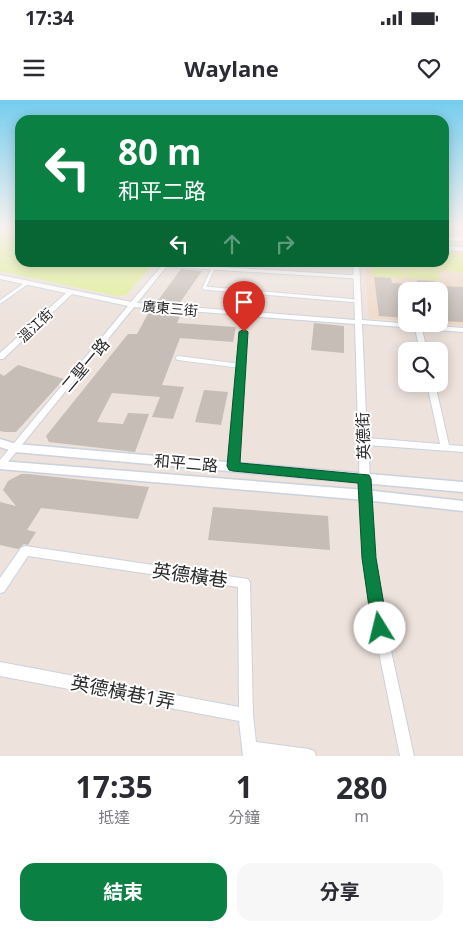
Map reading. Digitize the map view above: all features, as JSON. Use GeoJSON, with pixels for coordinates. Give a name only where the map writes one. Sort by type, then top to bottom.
{"type":"FeatureCollection","features":[{"type":"Feature","properties":{"kind":"street","name":"二聖一路"},"geometry":{"type":"LineString","coordinates":[[0,465],[165,267]]}},
{"type":"Feature","properties":{"kind":"street","name":"英德街"},"geometry":{"type":"LineString","coordinates":[[356,267],[364,479],[369,558],[380,628],[407,756]]}},
{"type":"Feature","properties":{"kind":"street","name":"廣東三街"},"geometry":{"type":"LineString","coordinates":[[0,277],[134,305],[398,325]]}},
{"type":"Feature","properties":{"kind":"street","name":"溫江街"},"geometry":{"type":"LineString","coordinates":[[0,357],[70,292]]}},
{"type":"Feature","properties":{"kind":"street"},"geometry":{"type":"LineString","coordinates":[[233,466],[245,314]]}},
{"type":"Feature","properties":{"kind":"street","name":"廣東三街"},"geometry":{"type":"LineString","coordinates":[[448,329],[463,330]]}},
{"type":"Feature","properties":{"kind":"street"},"geometry":{"type":"LineString","coordinates":[[433,392],[445,447]]}},
{"type":"Feature","properties":{"kind":"street"},"geometry":{"type":"LineString","coordinates":[[363,441],[463,448]]}},
{"type":"Feature","properties":{"kind":"street","name":"和平二路"},"geometry":{"type":"LineString","coordinates":[[0,443],[15,448],[463,487]]}},
{"type":"Feature","properties":{"kind":"street","name":"和平二路"},"geometry":{"type":"LineString","coordinates":[[0,465],[365,495],[463,506]]}},
{"type":"Feature","properties":{"kind":"street","name":"英德橫巷"},"geometry":{"type":"LineString","coordinates":[[0,588],[25,551],[244,583],[246,715],[250,752]]}},
{"type":"Feature","properties":{"kind":"street","name":"英德橫巷1弄"},"geometry":{"type":"LineString","coordinates":[[0,669],[246,715]]}},
{"type":"Feature","properties":{"kind":"street"},"geometry":{"type":"LineString","coordinates":[[250,752],[309,756]]}},
{"type":"Feature","properties":{"kind":"lane"},"geometry":{"type":"LineString","coordinates":[[357,276],[212,267],[204,288],[358,301]]}},
{"type":"Feature","properties":{"kind":"lane"},"geometry":{"type":"LineString","coordinates":[[0,302],[27,283]]}},
{"type":"Feature","properties":{"kind":"lane"},"geometry":{"type":"LineString","coordinates":[[178,358],[241,366]]}},
{"type":"Feature","properties":{"kind":"shaded area"},"geometry":{"type":"Polygon","coordinates":[[[449,259],[463,259],[463,326],[448,325],[448,282],[398,282],[398,320],[369,318],[365,267],[449,267],[449,259]]]}},
{"type":"Feature","properties":{"kind":"green space"},"geometry":{"type":"Polygon","coordinates":[[[0,259],[15,259],[15,267],[150,267],[126,295],[117,296],[0,271],[0,259]]]}},
{"type":"Feature","properties":{"kind":"green space"},"geometry":{"type":"Polygon","coordinates":[[[449,259],[463,259],[463,272],[388,267],[449,267],[449,259]]]}},
{"type":"Feature","properties":{"kind":"green space"},"geometry":{"type":"Polygon","coordinates":[[[371,267],[403,269],[405,278],[372,276],[371,267]]]}},
{"type":"Feature","properties":{"kind":"green space"},"geometry":{"type":"Polygon","coordinates":[[[405,269],[437,271],[440,280],[407,278],[405,269]]]}},
{"type":"Feature","properties":{"kind":"building"},"geometry":{"type":"Polygon","coordinates":[[[181,269],[202,271],[179,304],[156,303],[181,269]]]}},
{"type":"Feature","properties":{"kind":"building"},"geometry":{"type":"Polygon","coordinates":[[[374,277],[391,278],[392,283],[398,283],[398,317],[379,316],[374,277]]]}},
{"type":"Feature","properties":{"kind":"building"},"geometry":{"type":"Polygon","coordinates":[[[417,280],[435,282],[418,282],[417,280]]]}},
{"type":"Feature","properties":{"kind":"building"},"geometry":{"type":"Polygon","coordinates":[[[448,286],[463,287],[463,322],[448,321],[448,286]]]}},
{"type":"Feature","properties":{"kind":"building"},"geometry":{"type":"Polygon","coordinates":[[[150,310],[181,314],[177,323],[236,327],[233,342],[180,338],[162,385],[184,387],[173,419],[152,417],[160,397],[112,393],[97,422],[123,424],[128,413],[149,414],[135,452],[49,442],[46,436],[128,334],[137,334],[150,310]]]}},
{"type":"Feature","properties":{"kind":"building"},"geometry":{"type":"Polygon","coordinates":[[[314,323],[344,326],[344,353],[311,350],[314,323]]]}},
{"type":"Feature","properties":{"kind":"building"},"geometry":{"type":"Polygon","coordinates":[[[18,365],[64,379],[16,432],[0,431],[0,374],[4,376],[18,365]]]}},
{"type":"Feature","properties":{"kind":"building"},"geometry":{"type":"Polygon","coordinates":[[[204,390],[228,392],[221,425],[195,422],[204,390]]]}},
{"type":"Feature","properties":{"kind":"building"},"geometry":{"type":"Polygon","coordinates":[[[21,474],[149,487],[138,519],[41,508],[27,530],[36,532],[28,545],[24,544],[18,549],[0,545],[0,502],[16,506],[3,490],[8,481],[21,474]]]}},
{"type":"Feature","properties":{"kind":"building"},"geometry":{"type":"Polygon","coordinates":[[[213,507],[328,516],[330,550],[208,540],[213,507]]]}},
{"type":"Feature","properties":{"kind":"route"},"geometry":{"type":"LineString","coordinates":[[244,332],[233,466],[364,479],[369,558],[380,628]]}}]}
